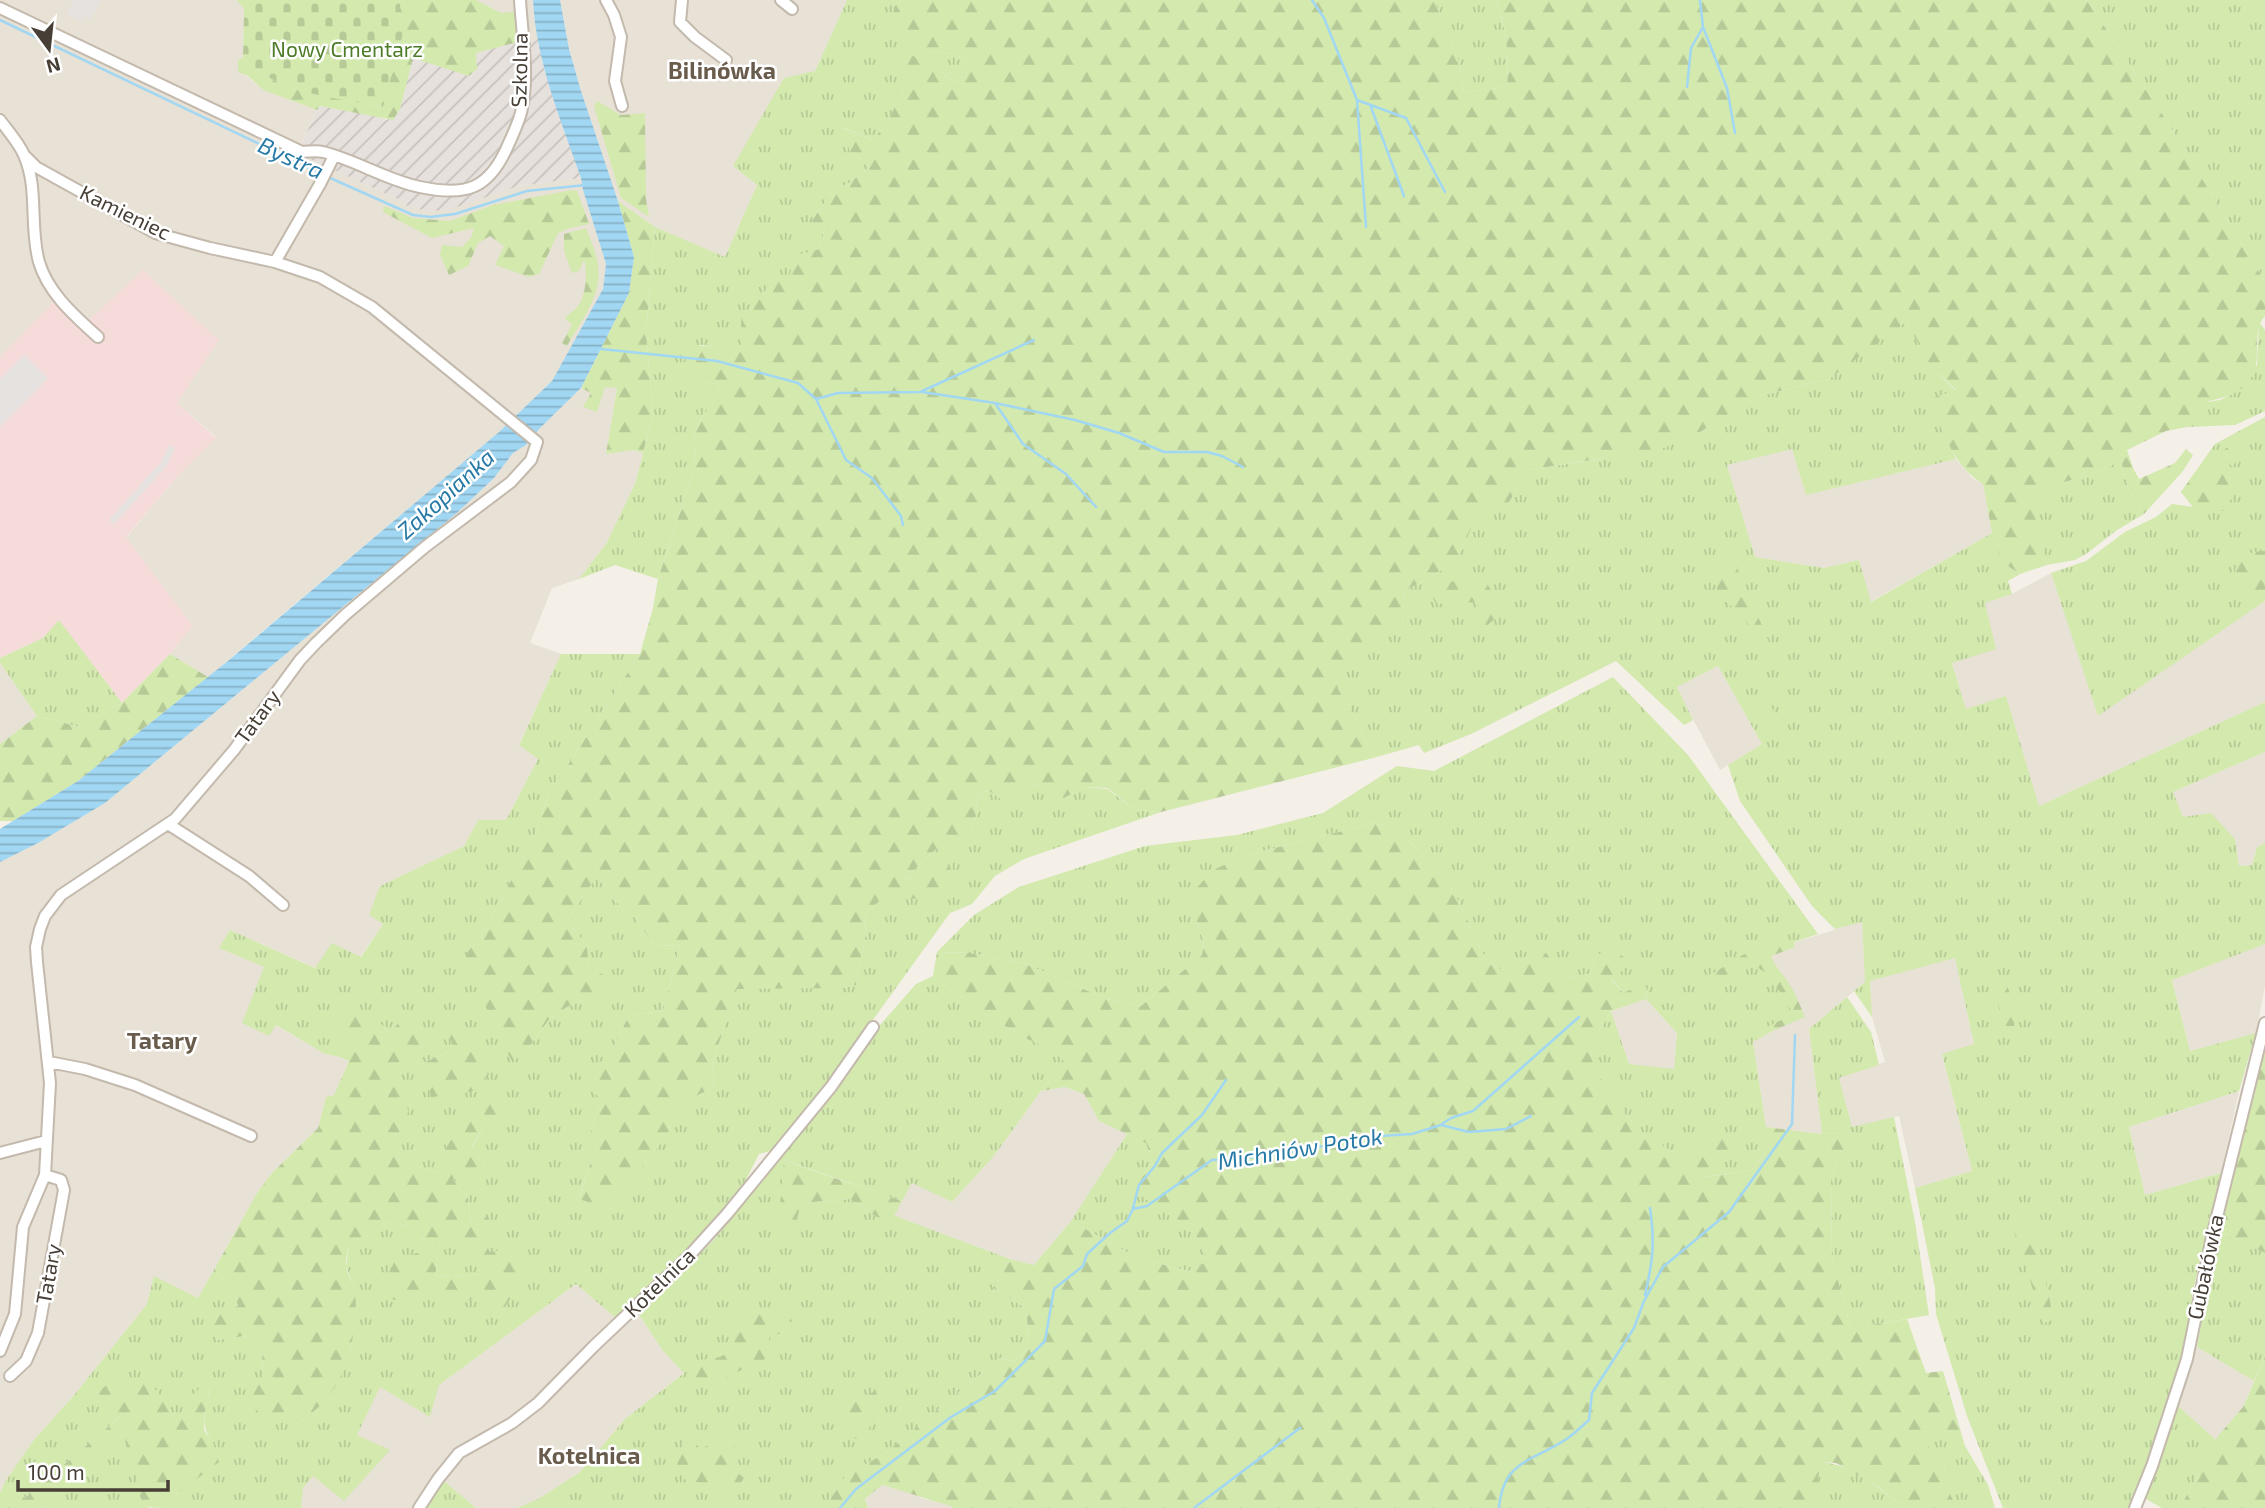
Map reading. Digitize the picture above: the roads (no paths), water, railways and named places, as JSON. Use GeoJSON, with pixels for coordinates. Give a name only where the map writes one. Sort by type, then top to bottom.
{"type":"FeatureCollection","features":[{"type":"Feature","properties":{"kind":"street","name":"Szkolna"},"geometry":{"type":"LineString","coordinates":[[0,8],[302,152],[315,151],[331,161],[416,187],[435,190],[468,188],[482,183],[494,174],[502,162],[522,107],[524,71],[520,0]]}},
{"type":"Feature","properties":{"kind":"street"},"geometry":{"type":"LineString","coordinates":[[606,0],[621,37],[615,81],[622,106]]}},
{"type":"Feature","properties":{"kind":"street"},"geometry":{"type":"LineString","coordinates":[[682,0],[680,22],[726,60]]}},
{"type":"Feature","properties":{"kind":"street"},"geometry":{"type":"LineString","coordinates":[[781,0],[792,9]]}},
{"type":"Feature","properties":{"kind":"street","name":"Kamieniec"},"geometry":{"type":"LineString","coordinates":[[0,120],[24,155],[36,166],[155,233],[275,262],[320,277],[372,307],[500,412]]}},
{"type":"Feature","properties":{"kind":"street","name":"Kamieniec"},"geometry":{"type":"LineString","coordinates":[[24,155],[33,186],[39,262],[51,288],[98,337]]}},
{"type":"Feature","properties":{"kind":"street"},"geometry":{"type":"LineString","coordinates":[[275,262],[331,161]]}},
{"type":"Feature","properties":{"kind":"street","name":"Tatary"},"geometry":{"type":"LineString","coordinates":[[0,1351],[15,1314],[23,1227],[45,1175],[50,1100],[49,1062],[36,947],[46,916],[61,895],[185,810],[234,750],[300,660],[340,619],[425,547],[511,482],[531,460],[537,442],[500,412]]}},
{"type":"Feature","properties":{"kind":"street"},"geometry":{"type":"LineString","coordinates":[[168,824],[249,876],[283,905]]}},
{"type":"Feature","properties":{"kind":"street","name":"Gubałówka"},"geometry":{"type":"LineString","coordinates":[[2135,1508],[2152,1466],[2187,1359],[2212,1237],[2265,1023]]}},
{"type":"Feature","properties":{"kind":"street","name":"Kotelnica"},"geometry":{"type":"LineString","coordinates":[[419,1508],[459,1453],[512,1423],[538,1403],[688,1257],[727,1214],[822,1097],[873,1027]]}},
{"type":"Feature","properties":{"kind":"street"},"geometry":{"type":"LineString","coordinates":[[49,1062],[85,1069],[135,1085],[251,1136]]}},
{"type":"Feature","properties":{"kind":"street"},"geometry":{"type":"LineString","coordinates":[[0,1153],[46,1141]]}},
{"type":"Feature","properties":{"kind":"street","name":"Tatary"},"geometry":{"type":"LineString","coordinates":[[10,1376],[26,1361],[38,1333],[64,1190],[61,1180],[45,1175]]}},
{"type":"Feature","properties":{"kind":"water","name":"Zakopianka"},"geometry":{"type":"Polygon","coordinates":[[[533,0],[560,0],[569,49],[581,91],[634,257],[629,293],[581,388],[526,445],[513,453],[494,478],[458,512],[105,803],[0,862],[0,829],[78,781],[229,660],[499,432],[552,381],[603,289],[606,264],[581,178],[544,68],[533,0]]]}},
{"type":"Feature","properties":{"kind":"waterway"},"geometry":{"type":"LineString","coordinates":[[1312,0],[1324,18],[1357,100],[1366,227]]}},
{"type":"Feature","properties":{"kind":"waterway"},"geometry":{"type":"LineString","coordinates":[[1700,0],[1703,27],[1727,88],[1735,133]]}},
{"type":"Feature","properties":{"kind":"waterway","name":"Bystra"},"geometry":{"type":"LineString","coordinates":[[0,20],[322,174]]}},
{"type":"Feature","properties":{"kind":"waterway"},"geometry":{"type":"LineString","coordinates":[[1687,87],[1691,48],[1703,27]]}},
{"type":"Feature","properties":{"kind":"waterway"},"geometry":{"type":"LineString","coordinates":[[1357,100],[1406,118],[1445,192]]}},
{"type":"Feature","properties":{"kind":"waterway"},"geometry":{"type":"LineString","coordinates":[[1371,107],[1404,196]]}},
{"type":"Feature","properties":{"kind":"waterway","name":"Bystra"},"geometry":{"type":"LineString","coordinates":[[328,177],[413,215],[430,217],[455,214],[527,191],[586,185]]}},
{"type":"Feature","properties":{"kind":"waterway"},"geometry":{"type":"LineString","coordinates":[[601,349],[717,361],[798,383],[816,399],[838,393],[920,392],[1034,340]]}},
{"type":"Feature","properties":{"kind":"waterway"},"geometry":{"type":"LineString","coordinates":[[922,392],[995,403],[1075,420],[1119,433],[1164,452],[1207,452],[1243,467]]}},
{"type":"Feature","properties":{"kind":"waterway"},"geometry":{"type":"LineString","coordinates":[[816,399],[846,460],[872,478],[901,516],[903,525]]}},
{"type":"Feature","properties":{"kind":"waterway"},"geometry":{"type":"LineString","coordinates":[[995,403],[1023,444],[1066,474],[1096,507]]}},
{"type":"Feature","properties":{"kind":"waterway"},"geometry":{"type":"LineString","coordinates":[[1442,1124],[1473,1111],[1579,1017]]}},
{"type":"Feature","properties":{"kind":"waterway"},"geometry":{"type":"LineString","coordinates":[[1499,1508],[1502,1492],[1514,1470],[1556,1446],[1589,1420],[1592,1393],[1634,1328],[1644,1301],[1663,1267],[1729,1212],[1792,1124],[1795,1035]]}},
{"type":"Feature","properties":{"kind":"waterway"},"geometry":{"type":"LineString","coordinates":[[1133,1208],[1139,1185],[1162,1153],[1202,1115],[1226,1080]]}},
{"type":"Feature","properties":{"kind":"waterway","name":"Michniów Potok"},"geometry":{"type":"LineString","coordinates":[[840,1508],[856,1489],[951,1417],[995,1391],[1045,1341],[1054,1289],[1083,1266],[1087,1254],[1127,1221],[1133,1209],[1147,1206],[1212,1160],[1268,1156],[1329,1145],[1347,1138],[1412,1134],[1441,1125],[1469,1132],[1506,1129],[1531,1116]]}},
{"type":"Feature","properties":{"kind":"waterway"},"geometry":{"type":"LineString","coordinates":[[1645,1295],[1652,1252],[1650,1208]]}},
{"type":"Feature","properties":{"kind":"waterway"},"geometry":{"type":"LineString","coordinates":[[1194,1508],[1300,1428]]}},
{"type":"Feature","properties":{"kind":"district","name":"Bilinówka"},"geometry":{"type":"Point","coordinates":[722,71]}},
{"type":"Feature","properties":{"kind":"district","name":"Tatary"},"geometry":{"type":"Point","coordinates":[162,1041]}},
{"type":"Feature","properties":{"kind":"district","name":"Kotelnica"},"geometry":{"type":"Point","coordinates":[589,1456]}},
{"type":"Feature","properties":{"kind":"park label","name":"Nowy Cmentarz"},"geometry":{"type":"Point","coordinates":[347,50]}}]}
